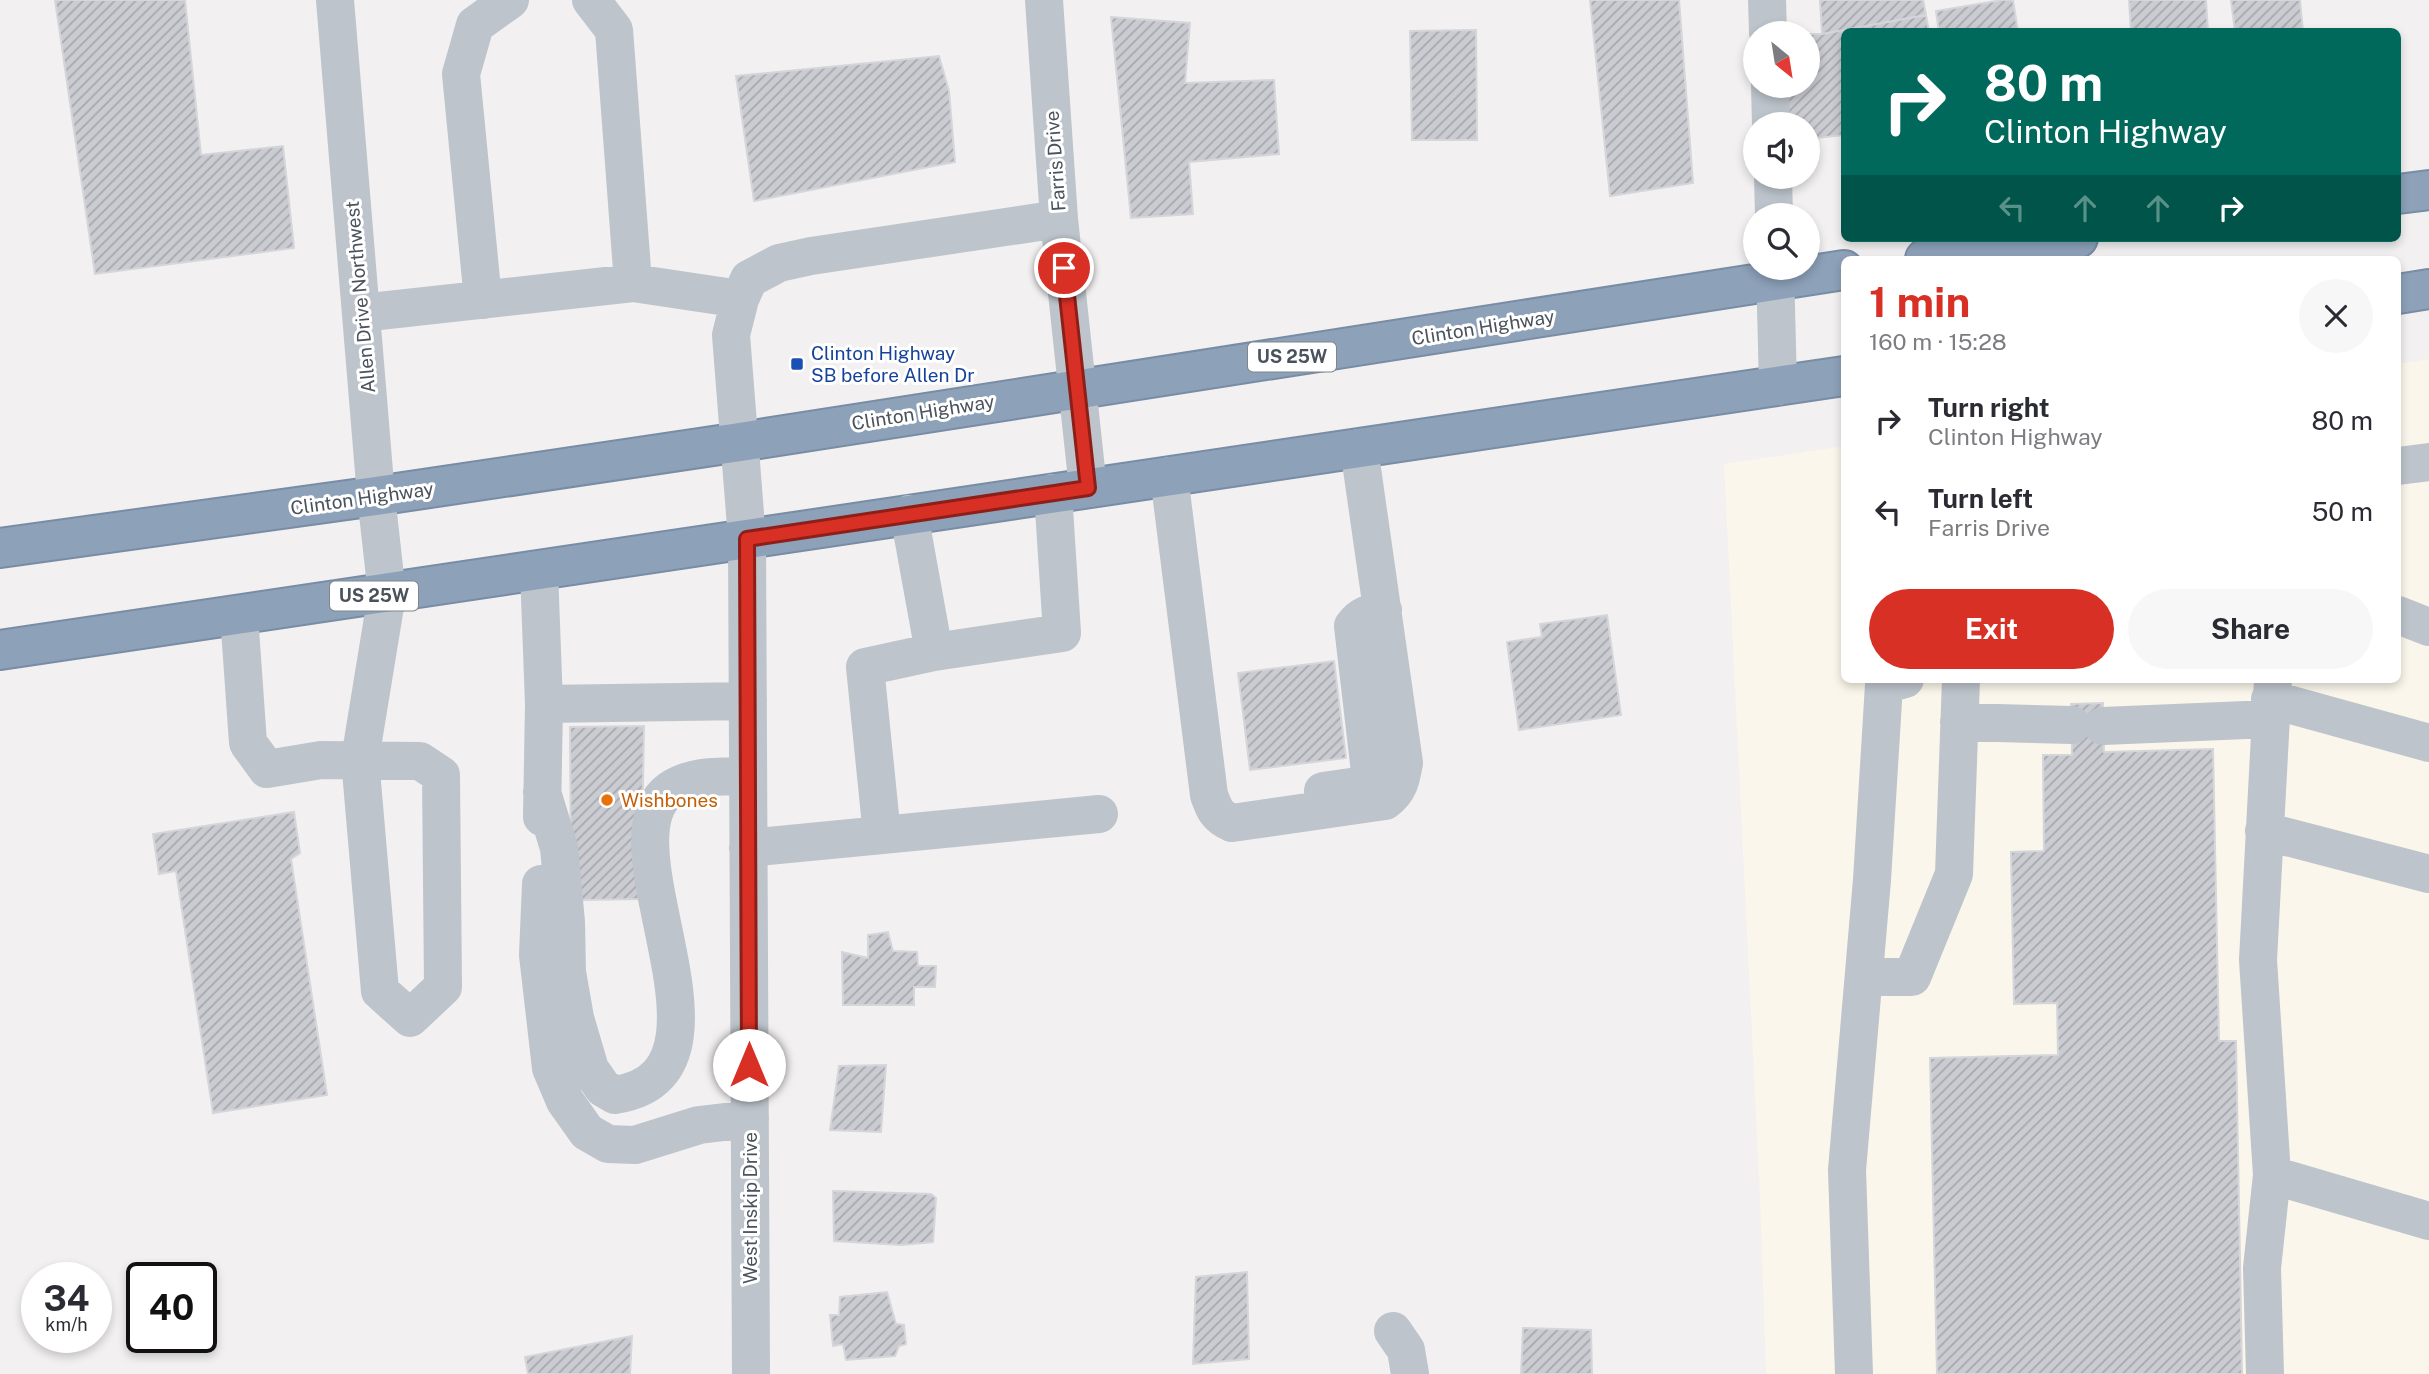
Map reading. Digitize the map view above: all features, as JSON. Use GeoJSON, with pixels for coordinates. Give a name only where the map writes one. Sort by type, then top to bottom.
{"type":"FeatureCollection","features":[{"type":"Feature","properties":{"kind":"highway"},"geometry":{"type":"LineString","coordinates":[[2401,194],[2429,190]]}},
{"type":"Feature","properties":{"kind":"highway"},"geometry":{"type":"LineString","coordinates":[[1947,256],[2048,242]]}},
{"type":"Feature","properties":{"kind":"highway","name":"Clinton Highway"},"geometry":{"type":"LineString","coordinates":[[1820,271],[1841,270]]}},
{"type":"Feature","properties":{"kind":"highway","name":"Clinton Highway"},"geometry":{"type":"LineString","coordinates":[[0,548],[376,496],[1077,388],[1209,371],[1743,280]]}},
{"type":"Feature","properties":{"kind":"highway"},"geometry":{"type":"LineString","coordinates":[[2401,294],[2429,289]]}},
{"type":"Feature","properties":{"kind":"highway","name":"US 25W"},"geometry":{"type":"LineString","coordinates":[[0,650],[1841,376]]}},
{"type":"Feature","properties":{"kind":"street","name":"Allen Drive Northwest"},"geometry":{"type":"LineString","coordinates":[[335,0],[376,496],[387,594],[360,759]]}},
{"type":"Feature","properties":{"kind":"street"},"geometry":{"type":"LineString","coordinates":[[483,300],[461,74],[475,25],[510,0]]}},
{"type":"Feature","properties":{"kind":"street"},"geometry":{"type":"LineString","coordinates":[[591,0],[614,30],[633,283]]}},
{"type":"Feature","properties":{"kind":"street","name":"Farris Drive"},"geometry":{"type":"LineString","coordinates":[[934,652],[1062,633],[1077,388],[1059,219],[1044,0]]}},
{"type":"Feature","properties":{"kind":"street"},"geometry":{"type":"LineString","coordinates":[[1768,0],[1768,21]]}},
{"type":"Feature","properties":{"kind":"street"},"geometry":{"type":"LineString","coordinates":[[361,313],[633,283],[740,299],[750,279],[779,263],[1059,219]]}},
{"type":"Feature","properties":{"kind":"street"},"geometry":{"type":"LineString","coordinates":[[1776,280],[1778,386]]}},
{"type":"Feature","properties":{"kind":"street","name":"West Inskip Drive"},"geometry":{"type":"LineString","coordinates":[[740,299],[731,335],[747,539],[751,1374]]}},
{"type":"Feature","properties":{"kind":"street"},"geometry":{"type":"LineString","coordinates":[[1168,476],[1209,795],[1215,812],[1232,824],[1385,802],[1395,794],[1401,781],[1404,763],[1359,448]]}},
{"type":"Feature","properties":{"kind":"street"},"geometry":{"type":"LineString","coordinates":[[2401,466],[2429,463]]}},
{"type":"Feature","properties":{"kind":"street"},"geometry":{"type":"LineString","coordinates":[[882,835],[865,667],[934,652],[909,514]]}},
{"type":"Feature","properties":{"kind":"street"},"geometry":{"type":"LineString","coordinates":[[539,570],[544,705],[538,954],[551,1068],[565,1101],[587,1132],[608,1144],[635,1144],[699,1125],[750,1119]]}},
{"type":"Feature","properties":{"kind":"street"},"geometry":{"type":"LineString","coordinates":[[239,615],[248,743],[268,769],[321,760],[360,759],[420,761],[441,775],[443,988],[410,1017],[380,991],[360,759]]}},
{"type":"Feature","properties":{"kind":"street"},"geometry":{"type":"LineString","coordinates":[[2401,616],[2429,627]]}},
{"type":"Feature","properties":{"kind":"street"},"geometry":{"type":"LineString","coordinates":[[1854,1374],[1847,1170],[1864,977],[1884,685],[1891,683]]}},
{"type":"Feature","properties":{"kind":"street"},"geometry":{"type":"LineString","coordinates":[[1864,977],[1912,977],[1954,874],[1961,683]]}},
{"type":"Feature","properties":{"kind":"street"},"geometry":{"type":"LineString","coordinates":[[1959,722],[2087,726],[2271,699],[2429,743]]}},
{"type":"Feature","properties":{"kind":"street"},"geometry":{"type":"LineString","coordinates":[[2265,1374],[2262,1268],[2272,1175],[2258,960],[2271,699]]}},
{"type":"Feature","properties":{"kind":"street"},"geometry":{"type":"LineString","coordinates":[[544,705],[748,701]]}},
{"type":"Feature","properties":{"kind":"street"},"geometry":{"type":"LineString","coordinates":[[542,792],[559,848],[566,922],[566,972],[575,1018],[590,1069],[603,1088],[615,1095],[634,1092],[663,1070],[672,1052],[676,1028],[670,964],[654,884],[651,821],[658,803],[669,791],[706,777],[748,776]]}},
{"type":"Feature","properties":{"kind":"street"},"geometry":{"type":"LineString","coordinates":[[748,848],[1099,814]]}},
{"type":"Feature","properties":{"kind":"street"},"geometry":{"type":"LineString","coordinates":[[2264,831],[2429,874]]}},
{"type":"Feature","properties":{"kind":"street"},"geometry":{"type":"LineString","coordinates":[[2272,1175],[2429,1221]]}},
{"type":"Feature","properties":{"kind":"street"},"geometry":{"type":"LineString","coordinates":[[1393,1331],[1406,1350],[1410,1374]]}},
{"type":"Feature","properties":{"kind":"shaded area"},"geometry":{"type":"Polygon","coordinates":[[[2429,359],[2429,1374],[1766,1374],[1760,1198],[1724,464],[1841,446],[1841,683],[2401,683],[2401,364],[2429,359]]]}},
{"type":"Feature","properties":{"kind":"building"},"geometry":{"type":"Polygon","coordinates":[[[55,0],[185,0],[201,155],[283,146],[294,248],[95,274],[55,0]]]}},
{"type":"Feature","properties":{"kind":"building"},"geometry":{"type":"Polygon","coordinates":[[[1590,0],[1679,0],[1693,183],[1610,196],[1590,0]]]}},
{"type":"Feature","properties":{"kind":"building"},"geometry":{"type":"Polygon","coordinates":[[[1820,0],[1923,0],[1926,15],[1841,28],[1841,31],[1822,34],[1820,0]]]}},
{"type":"Feature","properties":{"kind":"building"},"geometry":{"type":"Polygon","coordinates":[[[2013,0],[2017,28],[1938,28],[1936,11],[2013,0]]]}},
{"type":"Feature","properties":{"kind":"building"},"geometry":{"type":"Polygon","coordinates":[[[2129,0],[2206,0],[2208,28],[2131,28],[2129,0]]]}},
{"type":"Feature","properties":{"kind":"building"},"geometry":{"type":"Polygon","coordinates":[[[2231,0],[2300,0],[2303,28],[2234,28],[2231,0]]]}},
{"type":"Feature","properties":{"kind":"building"},"geometry":{"type":"Polygon","coordinates":[[[1926,15],[1928,28],[1855,28],[1926,15]]]}},
{"type":"Feature","properties":{"kind":"building"},"geometry":{"type":"Polygon","coordinates":[[[1111,17],[1190,23],[1185,83],[1274,80],[1279,154],[1189,162],[1193,214],[1131,218],[1111,17]]]}},
{"type":"Feature","properties":{"kind":"building"},"geometry":{"type":"Polygon","coordinates":[[[1476,30],[1477,140],[1412,140],[1410,31],[1476,30]]]}},
{"type":"Feature","properties":{"kind":"building"},"geometry":{"type":"Polygon","coordinates":[[[1841,31],[1841,135],[1820,138],[1820,112],[1783,112],[1784,98],[1820,98],[1820,34],[1841,31]]]}},
{"type":"Feature","properties":{"kind":"building"},"geometry":{"type":"Polygon","coordinates":[[[939,56],[949,91],[955,162],[754,201],[736,76],[939,56]]]}},
{"type":"Feature","properties":{"kind":"building"},"geometry":{"type":"Polygon","coordinates":[[[1607,615],[1621,715],[1519,730],[1507,642],[1542,637],[1540,624],[1607,615]]]}},
{"type":"Feature","properties":{"kind":"building"},"geometry":{"type":"Polygon","coordinates":[[[1334,661],[1346,758],[1250,770],[1238,673],[1334,661]]]}},
{"type":"Feature","properties":{"kind":"building"},"geometry":{"type":"Polygon","coordinates":[[[2103,703],[2104,752],[2213,749],[2219,1041],[2236,1041],[2242,1374],[1937,1374],[1930,1058],[2058,1055],[2057,1003],[2014,1004],[2011,852],[2044,851],[2043,755],[2072,755],[2071,704],[2103,703]]]}},
{"type":"Feature","properties":{"kind":"building","name":"Wishbones"},"geometry":{"type":"Polygon","coordinates":[[[644,726],[641,899],[582,900],[571,874],[570,727],[644,726]]]}},
{"type":"Feature","properties":{"kind":"building"},"geometry":{"type":"Polygon","coordinates":[[[294,812],[300,853],[291,859],[327,1095],[213,1113],[176,871],[159,874],[153,834],[294,812]]]}},
{"type":"Feature","properties":{"kind":"building"},"geometry":{"type":"Polygon","coordinates":[[[888,932],[893,951],[917,952],[918,966],[936,966],[935,987],[914,987],[914,1005],[843,1005],[842,952],[868,958],[868,935],[888,932]]]}},
{"type":"Feature","properties":{"kind":"building"},"geometry":{"type":"Polygon","coordinates":[[[886,1065],[881,1132],[830,1130],[839,1066],[886,1065]]]}},
{"type":"Feature","properties":{"kind":"building"},"geometry":{"type":"Polygon","coordinates":[[[833,1191],[931,1194],[936,1198],[933,1242],[902,1245],[834,1241],[833,1191]]]}},
{"type":"Feature","properties":{"kind":"building"},"geometry":{"type":"Polygon","coordinates":[[[1247,1272],[1249,1359],[1193,1364],[1196,1277],[1247,1272]]]}},
{"type":"Feature","properties":{"kind":"building"},"geometry":{"type":"Polygon","coordinates":[[[887,1292],[896,1324],[904,1325],[906,1344],[899,1346],[895,1356],[846,1360],[843,1344],[833,1346],[830,1315],[839,1315],[840,1297],[887,1292]]]}},
{"type":"Feature","properties":{"kind":"building"},"geometry":{"type":"Polygon","coordinates":[[[1523,1328],[1591,1330],[1592,1374],[1521,1374],[1523,1328]]]}},
{"type":"Feature","properties":{"kind":"building"},"geometry":{"type":"Polygon","coordinates":[[[632,1336],[630,1374],[528,1374],[525,1357],[632,1336]]]}},
{"type":"Feature","properties":{"kind":"place","name":"Clinton Highway SB before Allen Dr"},"geometry":{"type":"Point","coordinates":[797,364]}},
{"type":"Feature","properties":{"kind":"place","name":"Wishbones"},"geometry":{"type":"Point","coordinates":[607,800]}},
{"type":"Feature","properties":{"kind":"route"},"geometry":{"type":"LineString","coordinates":[[749,1065],[747,539],[1088,488],[1064,268]]}}]}
